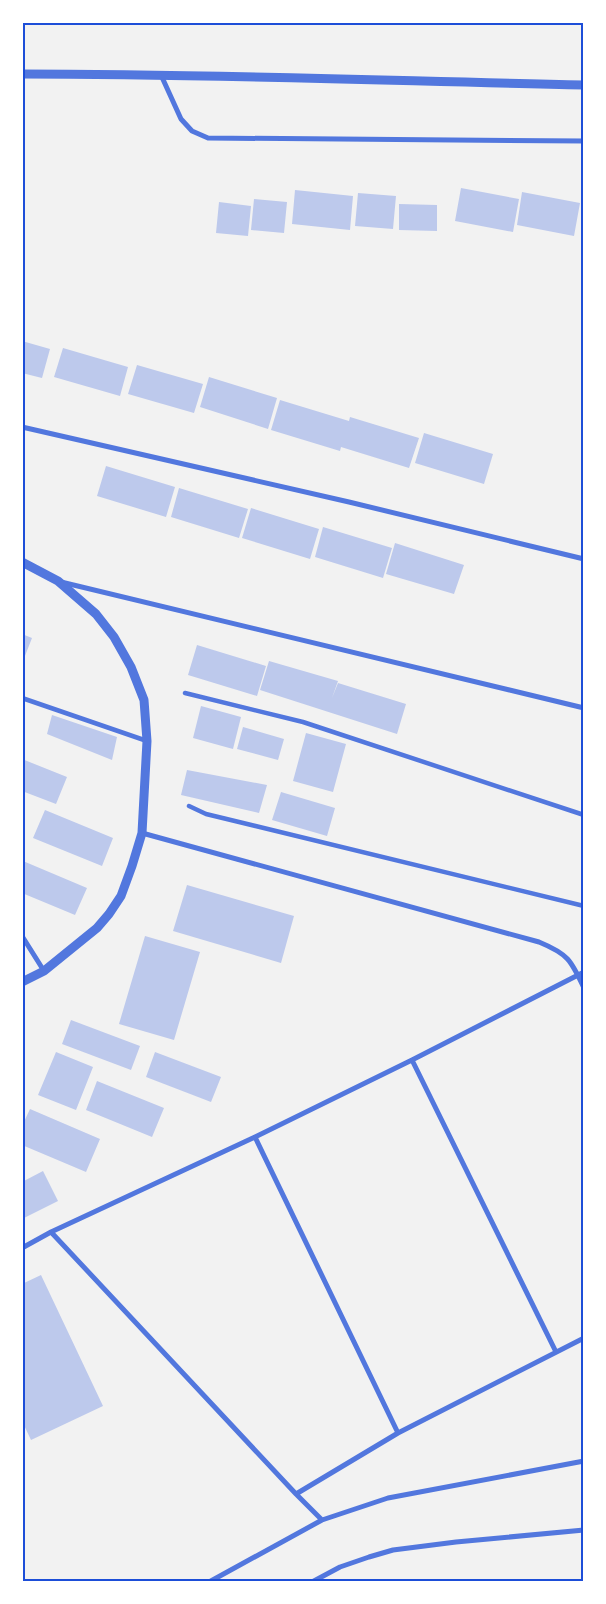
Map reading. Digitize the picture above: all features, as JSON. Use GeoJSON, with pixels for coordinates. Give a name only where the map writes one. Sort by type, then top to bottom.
{"type":"FeatureCollection","features":[{"type":"Feature","properties":{"kind":"street"},"geometry":{"type":"LineString","coordinates":[[22,74],[161,74],[584,85]]}},
{"type":"Feature","properties":{"kind":"street"},"geometry":{"type":"LineString","coordinates":[[161,74],[181,119],[192,131],[208,138],[584,141]]}},
{"type":"Feature","properties":{"kind":"street"},"geometry":{"type":"LineString","coordinates":[[22,427],[349,502],[584,560]]}},
{"type":"Feature","properties":{"kind":"street"},"geometry":{"type":"LineString","coordinates":[[22,562],[58,581],[96,614],[114,637],[130,667],[144,700],[147,741],[142,833],[121,896],[110,914],[97,928],[44,971],[22,982]]}},
{"type":"Feature","properties":{"kind":"street"},"geometry":{"type":"LineString","coordinates":[[58,581],[584,708]]}},
{"type":"Feature","properties":{"kind":"street"},"geometry":{"type":"LineString","coordinates":[[185,693],[303,722],[584,815]]}},
{"type":"Feature","properties":{"kind":"street"},"geometry":{"type":"LineString","coordinates":[[22,698],[147,741]]}},
{"type":"Feature","properties":{"kind":"street"},"geometry":{"type":"LineString","coordinates":[[189,806],[206,814],[584,906]]}},
{"type":"Feature","properties":{"kind":"street"},"geometry":{"type":"LineString","coordinates":[[142,833],[539,942],[558,950],[569,960],[584,988]]}},
{"type":"Feature","properties":{"kind":"street"},"geometry":{"type":"LineString","coordinates":[[22,936],[44,971]]}},
{"type":"Feature","properties":{"kind":"street"},"geometry":{"type":"LineString","coordinates":[[22,1248],[51,1232],[255,1137],[412,1060],[584,972]]}},
{"type":"Feature","properties":{"kind":"street"},"geometry":{"type":"LineString","coordinates":[[412,1060],[556,1352]]}},
{"type":"Feature","properties":{"kind":"street"},"geometry":{"type":"LineString","coordinates":[[255,1137],[398,1433]]}},
{"type":"Feature","properties":{"kind":"street"},"geometry":{"type":"LineString","coordinates":[[51,1232],[322,1520]]}},
{"type":"Feature","properties":{"kind":"street"},"geometry":{"type":"LineString","coordinates":[[296,1494],[398,1433],[584,1338]]}},
{"type":"Feature","properties":{"kind":"street"},"geometry":{"type":"LineString","coordinates":[[209,1582],[322,1520],[388,1498],[584,1460]]}},
{"type":"Feature","properties":{"kind":"street"},"geometry":{"type":"LineString","coordinates":[[312,1582],[340,1567],[393,1550],[584,1530]]}},
{"type":"Feature","properties":{"kind":"building"},"geometry":{"type":"Polygon","coordinates":[[[461,188],[519,199],[513,232],[455,221],[461,188]]]}},
{"type":"Feature","properties":{"kind":"building"},"geometry":{"type":"Polygon","coordinates":[[[295,190],[353,196],[350,230],[292,224],[295,190]]]}},
{"type":"Feature","properties":{"kind":"building"},"geometry":{"type":"Polygon","coordinates":[[[522,192],[580,203],[574,236],[517,225],[522,192]]]}},
{"type":"Feature","properties":{"kind":"building"},"geometry":{"type":"Polygon","coordinates":[[[358,193],[396,196],[393,229],[355,226],[358,193]]]}},
{"type":"Feature","properties":{"kind":"building"},"geometry":{"type":"Polygon","coordinates":[[[254,199],[287,202],[284,233],[251,230],[254,199]]]}},
{"type":"Feature","properties":{"kind":"building"},"geometry":{"type":"Polygon","coordinates":[[[219,202],[251,206],[248,236],[216,233],[219,202]]]}},
{"type":"Feature","properties":{"kind":"building"},"geometry":{"type":"Polygon","coordinates":[[[399,204],[437,205],[437,231],[399,230],[399,204]]]}},
{"type":"Feature","properties":{"kind":"building"},"geometry":{"type":"Polygon","coordinates":[[[22,341],[50,349],[42,378],[22,373],[22,341]]]}},
{"type":"Feature","properties":{"kind":"building"},"geometry":{"type":"Polygon","coordinates":[[[63,348],[128,367],[120,396],[54,377],[63,348]]]}},
{"type":"Feature","properties":{"kind":"building"},"geometry":{"type":"Polygon","coordinates":[[[137,365],[203,384],[194,413],[128,394],[137,365]]]}},
{"type":"Feature","properties":{"kind":"building"},"geometry":{"type":"Polygon","coordinates":[[[209,377],[277,398],[268,429],[200,407],[209,377]]]}},
{"type":"Feature","properties":{"kind":"building"},"geometry":{"type":"Polygon","coordinates":[[[280,400],[349,421],[350,417],[419,438],[409,468],[341,447],[340,451],[271,430],[280,400]]]}},
{"type":"Feature","properties":{"kind":"building"},"geometry":{"type":"Polygon","coordinates":[[[424,433],[493,454],[484,484],[415,463],[424,433]]]}},
{"type":"Feature","properties":{"kind":"building"},"geometry":{"type":"Polygon","coordinates":[[[106,466],[175,487],[166,517],[97,496],[106,466]]]}},
{"type":"Feature","properties":{"kind":"building"},"geometry":{"type":"Polygon","coordinates":[[[179,488],[248,509],[239,538],[171,517],[179,488]]]}},
{"type":"Feature","properties":{"kind":"building"},"geometry":{"type":"Polygon","coordinates":[[[251,508],[319,529],[310,559],[242,538],[251,508]]]}},
{"type":"Feature","properties":{"kind":"building"},"geometry":{"type":"Polygon","coordinates":[[[323,527],[392,548],[383,578],[315,557],[323,527]]]}},
{"type":"Feature","properties":{"kind":"building"},"geometry":{"type":"Polygon","coordinates":[[[395,543],[464,565],[454,594],[386,574],[395,543]]]}},
{"type":"Feature","properties":{"kind":"building"},"geometry":{"type":"Polygon","coordinates":[[[22,634],[32,638],[23,661],[22,661],[22,634]]]}},
{"type":"Feature","properties":{"kind":"building"},"geometry":{"type":"Polygon","coordinates":[[[197,645],[266,666],[257,696],[188,675],[197,645]]]}},
{"type":"Feature","properties":{"kind":"building"},"geometry":{"type":"Polygon","coordinates":[[[269,661],[338,681],[332,698],[338,683],[406,704],[397,734],[260,690],[269,661]]]}},
{"type":"Feature","properties":{"kind":"building"},"geometry":{"type":"Polygon","coordinates":[[[201,706],[241,717],[233,749],[193,738],[201,706]]]}},
{"type":"Feature","properties":{"kind":"building"},"geometry":{"type":"Polygon","coordinates":[[[52,715],[117,737],[112,760],[47,734],[52,715]]]}},
{"type":"Feature","properties":{"kind":"building"},"geometry":{"type":"Polygon","coordinates":[[[243,727],[284,739],[278,760],[237,749],[243,727]]]}},
{"type":"Feature","properties":{"kind":"building"},"geometry":{"type":"Polygon","coordinates":[[[306,733],[346,744],[333,792],[293,781],[306,733]]]}},
{"type":"Feature","properties":{"kind":"building"},"geometry":{"type":"Polygon","coordinates":[[[22,759],[67,777],[56,804],[22,791],[22,759]]]}},
{"type":"Feature","properties":{"kind":"building"},"geometry":{"type":"Polygon","coordinates":[[[187,770],[267,785],[259,813],[181,795],[187,770]]]}},
{"type":"Feature","properties":{"kind":"building"},"geometry":{"type":"Polygon","coordinates":[[[281,792],[335,808],[327,836],[272,820],[281,792]]]}},
{"type":"Feature","properties":{"kind":"building"},"geometry":{"type":"Polygon","coordinates":[[[45,810],[113,838],[102,866],[33,838],[45,810]]]}},
{"type":"Feature","properties":{"kind":"building"},"geometry":{"type":"Polygon","coordinates":[[[23,861],[87,888],[75,915],[22,893],[23,861]]]}},
{"type":"Feature","properties":{"kind":"building"},"geometry":{"type":"Polygon","coordinates":[[[187,885],[294,916],[281,963],[173,931],[187,885]]]}},
{"type":"Feature","properties":{"kind":"building"},"geometry":{"type":"Polygon","coordinates":[[[145,936],[200,952],[174,1040],[119,1024],[145,936]]]}},
{"type":"Feature","properties":{"kind":"building"},"geometry":{"type":"Polygon","coordinates":[[[71,1020],[140,1046],[131,1070],[62,1044],[71,1020]]]}},
{"type":"Feature","properties":{"kind":"building"},"geometry":{"type":"Polygon","coordinates":[[[56,1052],[93,1067],[76,1110],[38,1095],[56,1052]]]}},
{"type":"Feature","properties":{"kind":"building"},"geometry":{"type":"Polygon","coordinates":[[[155,1052],[221,1077],[211,1102],[146,1077],[155,1052]]]}},
{"type":"Feature","properties":{"kind":"building"},"geometry":{"type":"Polygon","coordinates":[[[97,1081],[164,1108],[152,1137],[86,1110],[97,1081]]]}},
{"type":"Feature","properties":{"kind":"building"},"geometry":{"type":"Polygon","coordinates":[[[30,1109],[100,1139],[86,1172],[22,1145],[22,1126],[30,1109]]]}},
{"type":"Feature","properties":{"kind":"building"},"geometry":{"type":"Polygon","coordinates":[[[43,1171],[58,1201],[22,1219],[22,1182],[43,1171]]]}},
{"type":"Feature","properties":{"kind":"building"},"geometry":{"type":"Polygon","coordinates":[[[41,1275],[103,1406],[31,1440],[22,1421],[22,1284],[41,1275]]]}}]}
